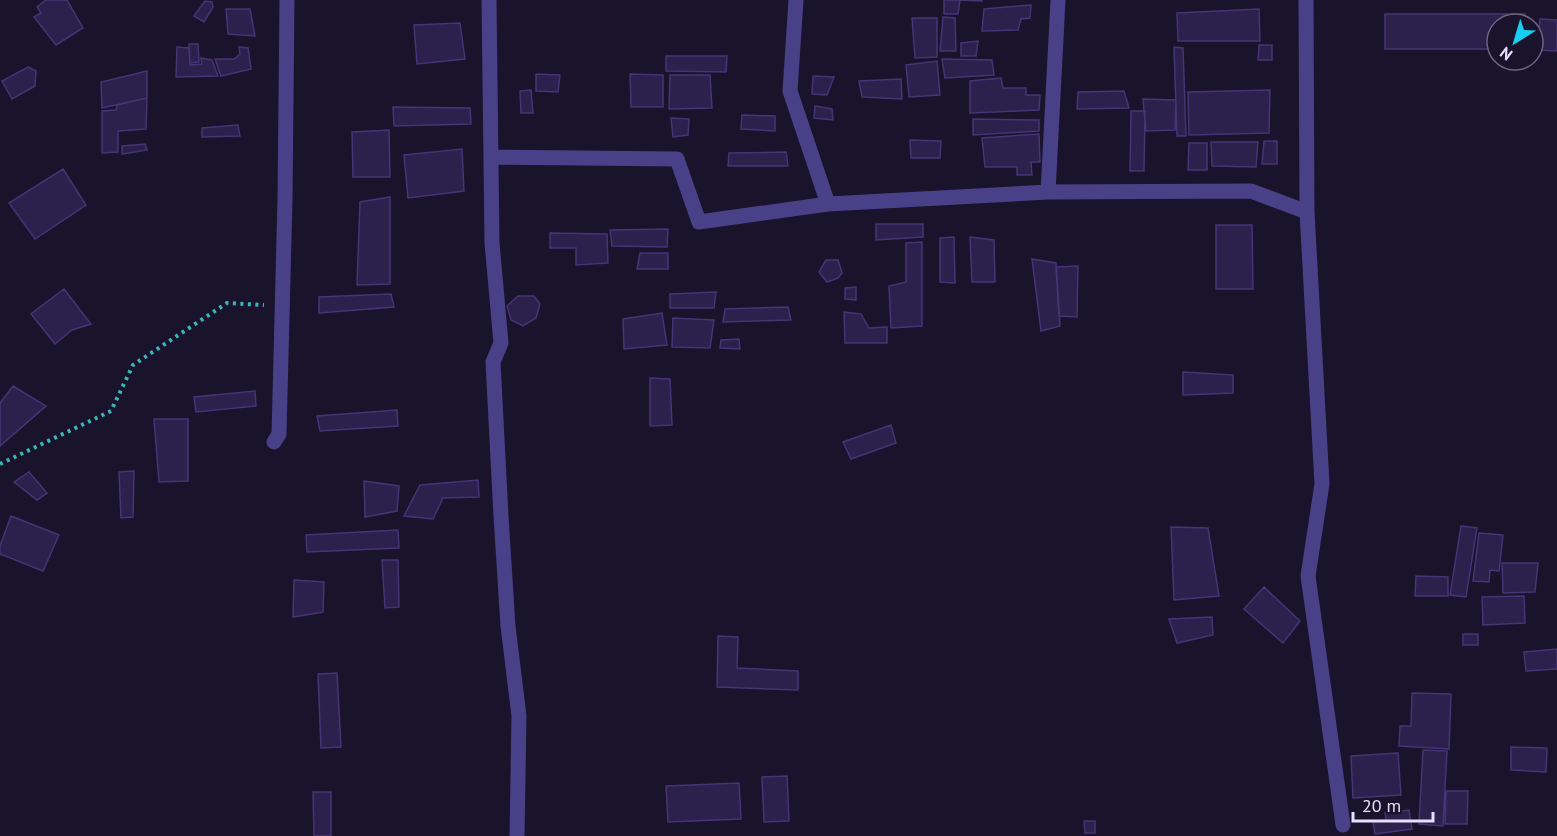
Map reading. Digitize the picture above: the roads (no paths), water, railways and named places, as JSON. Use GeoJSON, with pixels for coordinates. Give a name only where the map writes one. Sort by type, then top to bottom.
{"type":"FeatureCollection","features":[{"type":"Feature","properties":{"kind":"street"},"geometry":{"type":"LineString","coordinates":[[274,442],[279,434],[283,306],[287,0]]}},
{"type":"Feature","properties":{"kind":"street"},"geometry":{"type":"LineString","coordinates":[[489,0],[492,243],[501,343],[493,362],[508,626],[519,716],[517,836]]}},
{"type":"Feature","properties":{"kind":"street"},"geometry":{"type":"LineString","coordinates":[[796,0],[790,91],[828,204]]}},
{"type":"Feature","properties":{"kind":"street"},"geometry":{"type":"LineString","coordinates":[[1048,192],[1058,0]]}},
{"type":"Feature","properties":{"kind":"street"},"geometry":{"type":"LineString","coordinates":[[1306,0],[1307,212],[1323,484],[1308,576],[1343,825]]}},
{"type":"Feature","properties":{"kind":"street"},"geometry":{"type":"LineString","coordinates":[[491,157],[677,159],[699,222],[828,204],[1048,192],[1251,191],[1307,212]]}}]}
